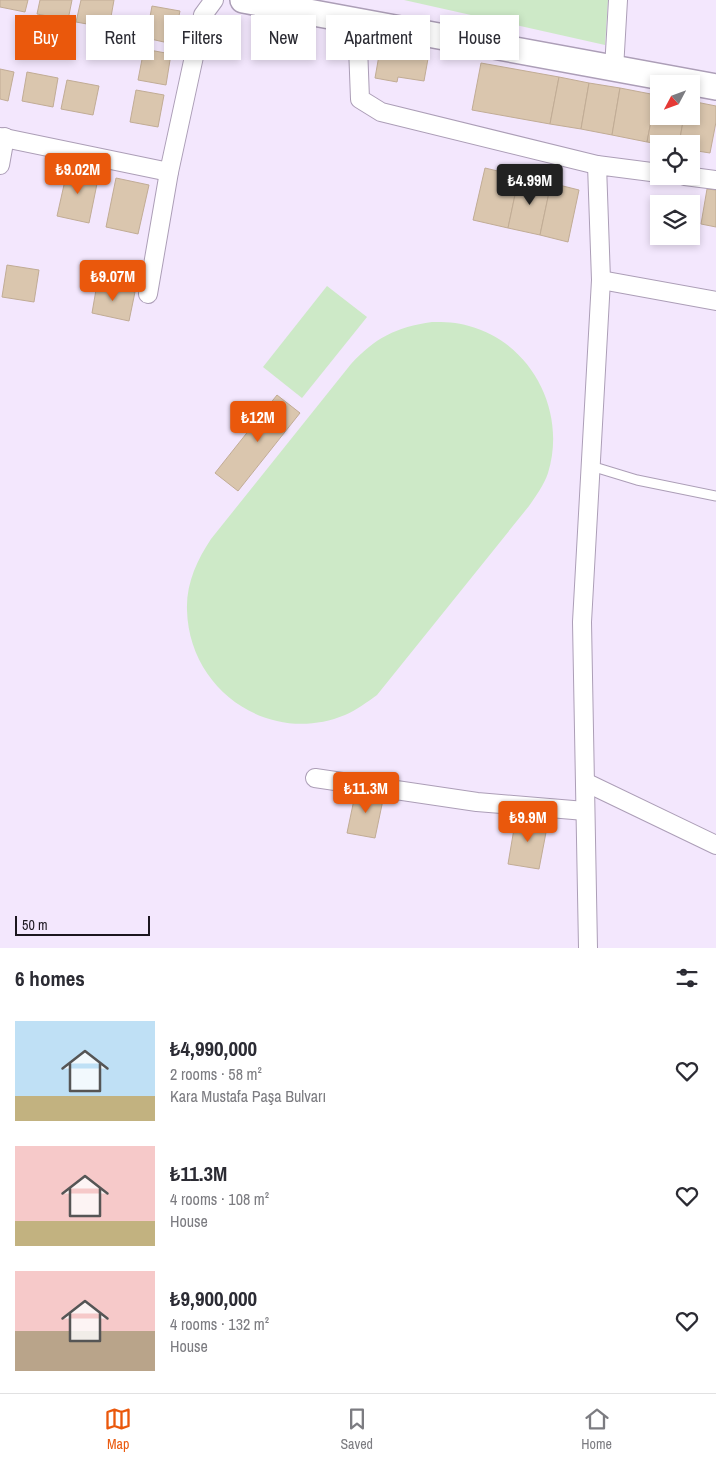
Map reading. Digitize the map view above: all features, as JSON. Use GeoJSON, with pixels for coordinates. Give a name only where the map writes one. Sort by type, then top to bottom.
{"type":"FeatureCollection","features":[{"type":"Feature","properties":{"kind":"main road"},"geometry":{"type":"LineString","coordinates":[[242,0],[328,15]]}},
{"type":"Feature","properties":{"kind":"main road"},"geometry":{"type":"LineString","coordinates":[[430,34],[614,70],[716,87]]}},
{"type":"Feature","properties":{"kind":"street"},"geometry":{"type":"LineString","coordinates":[[148,294],[169,172],[203,15],[214,0]]}},
{"type":"Feature","properties":{"kind":"street"},"geometry":{"type":"LineString","coordinates":[[614,70],[618,0]]}},
{"type":"Feature","properties":{"kind":"street"},"geometry":{"type":"LineString","coordinates":[[359,60],[360,99],[381,112],[597,165],[650,172]]}},
{"type":"Feature","properties":{"kind":"street"},"geometry":{"type":"LineString","coordinates":[[0,164],[2,137],[169,172]]}},
{"type":"Feature","properties":{"kind":"street"},"geometry":{"type":"LineString","coordinates":[[588,948],[582,622],[601,280],[597,165]]}},
{"type":"Feature","properties":{"kind":"street"},"geometry":{"type":"LineString","coordinates":[[700,178],[716,180]]}},
{"type":"Feature","properties":{"kind":"street"},"geometry":{"type":"LineString","coordinates":[[601,280],[716,301]]}},
{"type":"Feature","properties":{"kind":"street"},"geometry":{"type":"LineString","coordinates":[[315,778],[477,802],[585,811]]}},
{"type":"Feature","properties":{"kind":"street"},"geometry":{"type":"LineString","coordinates":[[585,782],[716,845]]}},
{"type":"Feature","properties":{"kind":"lane"},"geometry":{"type":"LineString","coordinates":[[591,466],[637,480],[716,496]]}},
{"type":"Feature","properties":{"kind":"green space"},"geometry":{"type":"Polygon","coordinates":[[[404,0],[608,0],[605,45],[519,26],[519,15],[471,15],[404,0]]]}},
{"type":"Feature","properties":{"kind":"green space"},"geometry":{"type":"Polygon","coordinates":[[[327,286],[367,317],[302,398],[263,367],[327,286]]]}},
{"type":"Feature","properties":{"kind":"green space"},"geometry":{"type":"Polygon","coordinates":[[[432,322],[460,324],[491,335],[511,348],[527,364],[539,383],[548,404],[553,427],[553,450],[548,473],[540,490],[529,506],[377,695],[345,715],[317,723],[289,723],[263,717],[239,704],[218,687],[202,665],[191,639],[187,610],[188,591],[197,564],[211,539],[351,364],[369,347],[387,335],[408,327],[432,322]]]}},
{"type":"Feature","properties":{"kind":"building"},"geometry":{"type":"Polygon","coordinates":[[[0,0],[28,0],[25,12],[0,7],[0,0]]]}},
{"type":"Feature","properties":{"kind":"building"},"geometry":{"type":"Polygon","coordinates":[[[40,0],[72,0],[69,15],[37,14],[40,0]]]}},
{"type":"Feature","properties":{"kind":"building"},"geometry":{"type":"Polygon","coordinates":[[[81,0],[114,0],[111,15],[86,15],[86,24],[76,22],[81,0]]]}},
{"type":"Feature","properties":{"kind":"building"},"geometry":{"type":"Polygon","coordinates":[[[152,6],[180,11],[179,15],[164,15],[164,42],[154,40],[154,15],[150,15],[152,6]]]}},
{"type":"Feature","properties":{"kind":"building"},"geometry":{"type":"Polygon","coordinates":[[[154,51],[164,53],[164,60],[170,60],[166,85],[138,80],[142,60],[154,60],[154,51]]]}},
{"type":"Feature","properties":{"kind":"building"},"geometry":{"type":"Polygon","coordinates":[[[378,60],[428,60],[424,81],[398,77],[397,82],[375,78],[378,60]]]}},
{"type":"Feature","properties":{"kind":"building"},"geometry":{"type":"Polygon","coordinates":[[[481,63],[559,77],[550,124],[472,110],[481,63]]]}},
{"type":"Feature","properties":{"kind":"building"},"geometry":{"type":"Polygon","coordinates":[[[0,69],[14,72],[8,101],[0,99],[0,69]]]}},
{"type":"Feature","properties":{"kind":"building"},"geometry":{"type":"Polygon","coordinates":[[[27,72],[58,78],[53,107],[22,101],[27,72]]]}},
{"type":"Feature","properties":{"kind":"building"},"geometry":{"type":"Polygon","coordinates":[[[559,77],[589,83],[581,129],[550,124],[559,77]]]}},
{"type":"Feature","properties":{"kind":"building"},"geometry":{"type":"Polygon","coordinates":[[[67,80],[99,86],[93,115],[61,109],[67,80]]]}},
{"type":"Feature","properties":{"kind":"building"},"geometry":{"type":"Polygon","coordinates":[[[589,83],[620,88],[612,135],[581,129],[589,83]]]}},
{"type":"Feature","properties":{"kind":"building"},"geometry":{"type":"Polygon","coordinates":[[[620,88],[650,94],[650,125],[647,142],[612,135],[620,88]]]}},
{"type":"Feature","properties":{"kind":"building"},"geometry":{"type":"Polygon","coordinates":[[[136,90],[164,95],[158,127],[130,122],[136,90]]]}},
{"type":"Feature","properties":{"kind":"building"},"geometry":{"type":"Polygon","coordinates":[[[700,103],[716,106],[716,122],[710,153],[700,151],[700,135],[681,135],[682,125],[700,125],[700,103]]]}},
{"type":"Feature","properties":{"kind":"building"},"geometry":{"type":"Polygon","coordinates":[[[650,125],[682,125],[681,135],[650,135],[650,142],[647,142],[650,125]]]}},
{"type":"Feature","properties":{"kind":"building"},"geometry":{"type":"Polygon","coordinates":[[[68,167],[99,174],[89,223],[57,216],[68,167]]]}},
{"type":"Feature","properties":{"kind":"building"},"geometry":{"type":"Polygon","coordinates":[[[485,168],[519,176],[508,228],[473,220],[485,168]]]}},
{"type":"Feature","properties":{"kind":"building"},"geometry":{"type":"Polygon","coordinates":[[[519,176],[551,183],[540,235],[508,228],[519,176]]]}},
{"type":"Feature","properties":{"kind":"building"},"geometry":{"type":"Polygon","coordinates":[[[116,178],[149,185],[138,234],[106,227],[116,178]]]}},
{"type":"Feature","properties":{"kind":"building"},"geometry":{"type":"Polygon","coordinates":[[[551,183],[579,190],[568,242],[540,235],[551,183]]]}},
{"type":"Feature","properties":{"kind":"building"},"geometry":{"type":"Polygon","coordinates":[[[707,189],[716,190],[716,227],[701,224],[707,189]]]}},
{"type":"Feature","properties":{"kind":"building"},"geometry":{"type":"Polygon","coordinates":[[[7,265],[39,270],[34,302],[2,297],[7,265]]]}},
{"type":"Feature","properties":{"kind":"building"},"geometry":{"type":"Polygon","coordinates":[[[97,284],[135,292],[129,321],[92,313],[97,284]]]}},
{"type":"Feature","properties":{"kind":"building"},"geometry":{"type":"Polygon","coordinates":[[[277,395],[300,413],[238,491],[215,473],[277,395]]]}},
{"type":"Feature","properties":{"kind":"building"},"geometry":{"type":"Polygon","coordinates":[[[356,790],[384,795],[375,838],[347,833],[356,790]]]}},
{"type":"Feature","properties":{"kind":"building"},"geometry":{"type":"Polygon","coordinates":[[[516,817],[548,822],[539,869],[508,864],[516,817]]]}}]}
